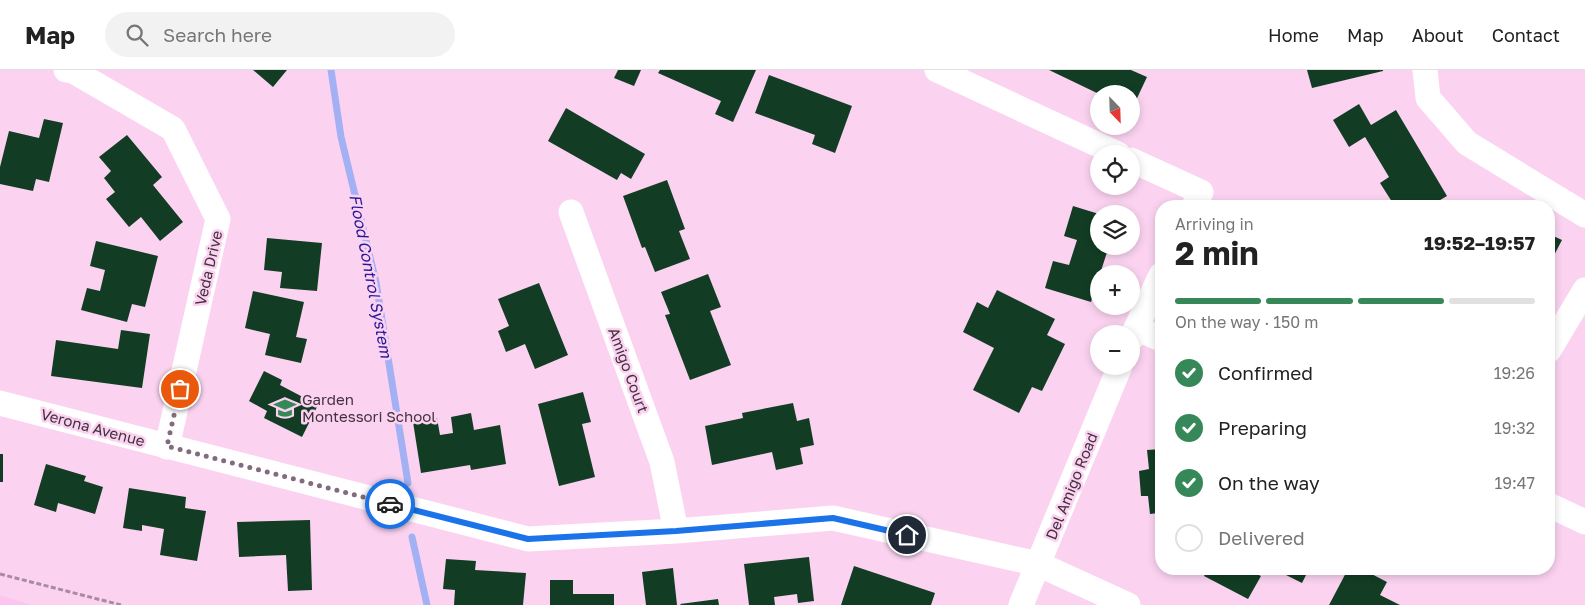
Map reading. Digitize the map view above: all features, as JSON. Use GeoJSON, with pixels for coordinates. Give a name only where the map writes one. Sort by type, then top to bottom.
{"type":"FeatureCollection","features":[{"type":"Feature","properties":{"kind":"street","name":"Veda Drive"},"geometry":{"type":"LineString","coordinates":[[66,70],[73,72],[173,130],[218,219],[167,446]]}},
{"type":"Feature","properties":{"kind":"street"},"geometry":{"type":"LineString","coordinates":[[937,70],[1099,145]]}},
{"type":"Feature","properties":{"kind":"street"},"geometry":{"type":"LineString","coordinates":[[1425,70],[1428,98],[1466,143],[1585,215]]}},
{"type":"Feature","properties":{"kind":"street"},"geometry":{"type":"LineString","coordinates":[[1140,164],[1201,192],[1197,200]]}},
{"type":"Feature","properties":{"kind":"street","name":"Amigo Court"},"geometry":{"type":"LineString","coordinates":[[571,212],[662,462],[676,531]]}},
{"type":"Feature","properties":{"kind":"street"},"geometry":{"type":"LineString","coordinates":[[1138,325],[1155,288]]}},
{"type":"Feature","properties":{"kind":"street"},"geometry":{"type":"LineString","coordinates":[[1555,340],[1585,290]]}},
{"type":"Feature","properties":{"kind":"street"},"geometry":{"type":"LineString","coordinates":[[1140,335],[1155,338]]}},
{"type":"Feature","properties":{"kind":"street","name":"Del Amigo Road"},"geometry":{"type":"LineString","coordinates":[[1021,605],[1116,375]]}},
{"type":"Feature","properties":{"kind":"street","name":"Verona Avenue"},"geometry":{"type":"LineString","coordinates":[[0,403],[528,539],[676,531],[833,518],[1038,564],[1128,605]]}},
{"type":"Feature","properties":{"kind":"street"},"geometry":{"type":"LineString","coordinates":[[1555,508],[1585,522]]}},
{"type":"Feature","properties":{"kind":"path"},"geometry":{"type":"LineString","coordinates":[[0,574],[120,605]]}},
{"type":"Feature","properties":{"kind":"shaded area"},"geometry":{"type":"Polygon","coordinates":[[[0,595],[9,598],[32,605],[0,605],[0,595]]]}},
{"type":"Feature","properties":{"kind":"building"},"geometry":{"type":"Polygon","coordinates":[[[253,70],[287,70],[273,87],[253,70]]]}},
{"type":"Feature","properties":{"kind":"building"},"geometry":{"type":"Polygon","coordinates":[[[618,70],[641,70],[634,86],[614,78],[618,70]]]}},
{"type":"Feature","properties":{"kind":"building"},"geometry":{"type":"Polygon","coordinates":[[[660,70],[756,70],[733,122],[715,114],[721,101],[658,73],[660,70]]]}},
{"type":"Feature","properties":{"kind":"building"},"geometry":{"type":"Polygon","coordinates":[[[1049,70],[1131,70],[1147,77],[1140,92],[1140,85],[1090,85],[1090,90],[1049,70]]]}},
{"type":"Feature","properties":{"kind":"building"},"geometry":{"type":"Polygon","coordinates":[[[1307,70],[1383,70],[1383,71],[1312,88],[1307,70]]]}},
{"type":"Feature","properties":{"kind":"building"},"geometry":{"type":"Polygon","coordinates":[[[769,75],[852,106],[835,153],[812,144],[815,135],[755,113],[769,75]]]}},
{"type":"Feature","properties":{"kind":"building"},"geometry":{"type":"Polygon","coordinates":[[[1359,104],[1371,125],[1396,110],[1447,196],[1440,200],[1391,200],[1380,183],[1389,177],[1365,137],[1349,147],[1333,120],[1359,104]]]}},
{"type":"Feature","properties":{"kind":"building"},"geometry":{"type":"Polygon","coordinates":[[[566,108],[645,154],[631,179],[621,173],[617,180],[548,141],[566,108]]]}},
{"type":"Feature","properties":{"kind":"building"},"geometry":{"type":"Polygon","coordinates":[[[44,119],[63,123],[49,182],[36,179],[33,191],[0,184],[0,167],[9,131],[39,138],[44,119]]]}},
{"type":"Feature","properties":{"kind":"building"},"geometry":{"type":"Polygon","coordinates":[[[127,135],[162,177],[153,185],[183,222],[160,241],[141,217],[129,227],[106,199],[115,192],[104,178],[111,171],[99,157],[127,135]]]}},
{"type":"Feature","properties":{"kind":"building"},"geometry":{"type":"Polygon","coordinates":[[[667,180],[685,229],[679,231],[690,259],[655,272],[645,247],[642,248],[623,196],[667,180]]]}},
{"type":"Feature","properties":{"kind":"building"},"geometry":{"type":"Polygon","coordinates":[[[1073,206],[1090,211],[1090,255],[1106,255],[1103,265],[1090,265],[1090,302],[1045,288],[1053,261],[1069,265],[1077,240],[1064,236],[1073,206]]]}},
{"type":"Feature","properties":{"kind":"building"},"geometry":{"type":"Polygon","coordinates":[[[1555,237],[1562,240],[1555,253],[1555,237]]]}},
{"type":"Feature","properties":{"kind":"building"},"geometry":{"type":"Polygon","coordinates":[[[267,238],[322,243],[317,291],[280,288],[282,272],[264,270],[267,238]]]}},
{"type":"Feature","properties":{"kind":"building"},"geometry":{"type":"Polygon","coordinates":[[[96,241],[158,256],[145,307],[132,304],[127,322],[81,310],[87,288],[100,291],[105,270],[90,266],[96,241]]]}},
{"type":"Feature","properties":{"kind":"building"},"geometry":{"type":"Polygon","coordinates":[[[708,274],[721,307],[710,311],[731,365],[690,380],[665,315],[670,314],[661,292],[708,274]]]}},
{"type":"Feature","properties":{"kind":"building"},"geometry":{"type":"Polygon","coordinates":[[[539,283],[568,355],[535,369],[525,344],[506,352],[498,331],[509,326],[498,299],[539,283]]]}},
{"type":"Feature","properties":{"kind":"building"},"geometry":{"type":"Polygon","coordinates":[[[997,290],[1055,319],[1047,335],[1065,344],[1042,391],[1032,387],[1019,413],[973,390],[994,348],[963,332],[977,302],[988,308],[997,290]]]}},
{"type":"Feature","properties":{"kind":"building"},"geometry":{"type":"Polygon","coordinates":[[[253,291],[304,302],[296,337],[307,339],[301,363],[265,355],[270,334],[245,328],[253,291]]]}},
{"type":"Feature","properties":{"kind":"building"},"geometry":{"type":"Polygon","coordinates":[[[121,330],[150,334],[142,388],[51,376],[56,340],[118,349],[121,330]]]}},
{"type":"Feature","properties":{"kind":"building"},"geometry":{"type":"Polygon","coordinates":[[[264,371],[282,380],[280,385],[318,405],[302,437],[264,418],[267,411],[249,401],[264,371]]]}},
{"type":"Feature","properties":{"kind":"building"},"geometry":{"type":"Polygon","coordinates":[[[583,392],[591,422],[582,424],[595,477],[559,486],[538,404],[583,392]]]}},
{"type":"Feature","properties":{"kind":"building"},"geometry":{"type":"Polygon","coordinates":[[[793,403],[797,421],[809,418],[814,445],[800,448],[803,464],[776,470],[772,452],[712,465],[705,426],[743,418],[742,413],[793,403]]]}},
{"type":"Feature","properties":{"kind":"building"},"geometry":{"type":"Polygon","coordinates":[[[471,413],[474,430],[500,425],[506,464],[471,470],[470,465],[421,473],[413,422],[437,418],[440,435],[453,433],[451,417],[471,413]]]}},
{"type":"Feature","properties":{"kind":"building"},"geometry":{"type":"Polygon","coordinates":[[[1155,449],[1155,513],[1150,514],[1148,496],[1141,496],[1139,471],[1149,469],[1147,450],[1155,449]]]}},
{"type":"Feature","properties":{"kind":"building"},"geometry":{"type":"Polygon","coordinates":[[[0,454],[3,454],[3,482],[0,482],[0,454]]]}},
{"type":"Feature","properties":{"kind":"building"},"geometry":{"type":"Polygon","coordinates":[[[46,464],[86,476],[84,481],[103,487],[95,514],[58,503],[56,512],[34,505],[46,464]]]}},
{"type":"Feature","properties":{"kind":"building"},"geometry":{"type":"Polygon","coordinates":[[[129,488],[186,497],[185,508],[206,511],[197,561],[160,555],[164,529],[142,525],[142,531],[123,528],[129,488]]]}},
{"type":"Feature","properties":{"kind":"building"},"geometry":{"type":"Polygon","coordinates":[[[310,520],[312,590],[288,591],[286,555],[239,557],[237,522],[310,520]]]}},
{"type":"Feature","properties":{"kind":"building"},"geometry":{"type":"Polygon","coordinates":[[[809,557],[814,601],[798,603],[797,594],[774,597],[775,605],[749,605],[744,564],[809,557]]]}},
{"type":"Feature","properties":{"kind":"building"},"geometry":{"type":"Polygon","coordinates":[[[446,559],[476,561],[475,570],[526,573],[523,605],[454,605],[455,590],[443,589],[446,559]]]}},
{"type":"Feature","properties":{"kind":"building"},"geometry":{"type":"Polygon","coordinates":[[[854,566],[935,593],[931,605],[841,605],[854,566]]]}},
{"type":"Feature","properties":{"kind":"building"},"geometry":{"type":"Polygon","coordinates":[[[673,568],[677,605],[646,605],[642,572],[673,568]]]}},
{"type":"Feature","properties":{"kind":"building"},"geometry":{"type":"Polygon","coordinates":[[[1259,575],[1261,576],[1248,599],[1204,576],[1259,575]]]}},
{"type":"Feature","properties":{"kind":"building"},"geometry":{"type":"Polygon","coordinates":[[[1286,575],[1306,575],[1302,583],[1286,575]]]}},
{"type":"Feature","properties":{"kind":"building"},"geometry":{"type":"Polygon","coordinates":[[[1345,575],[1374,575],[1387,582],[1380,595],[1400,605],[1329,605],[1345,575]]]}},
{"type":"Feature","properties":{"kind":"building"},"geometry":{"type":"Polygon","coordinates":[[[550,580],[573,580],[573,594],[614,594],[614,605],[550,605],[550,580]]]}},
{"type":"Feature","properties":{"kind":"building"},"geometry":{"type":"Polygon","coordinates":[[[718,599],[719,605],[680,604],[718,599]]]}},
{"type":"Feature","properties":{"kind":"waterway","name":"Flood Control System"},"geometry":{"type":"LineString","coordinates":[[331,70],[341,137],[376,282],[408,483]]}},
{"type":"Feature","properties":{"kind":"waterway","name":"Flood Control System"},"geometry":{"type":"LineString","coordinates":[[412,537],[427,605]]}},
{"type":"Feature","properties":{"kind":"way so far"},"geometry":{"type":"LineString","coordinates":[[180,389],[167,446],[390,504]]}},
{"type":"Feature","properties":{"kind":"place","name":"Garden Montessori School"},"geometry":{"type":"Point","coordinates":[285,408]}},
{"type":"Feature","properties":{"kind":"route"},"geometry":{"type":"LineString","coordinates":[[390,504],[528,539],[676,531],[833,518],[907,535]]}}]}
